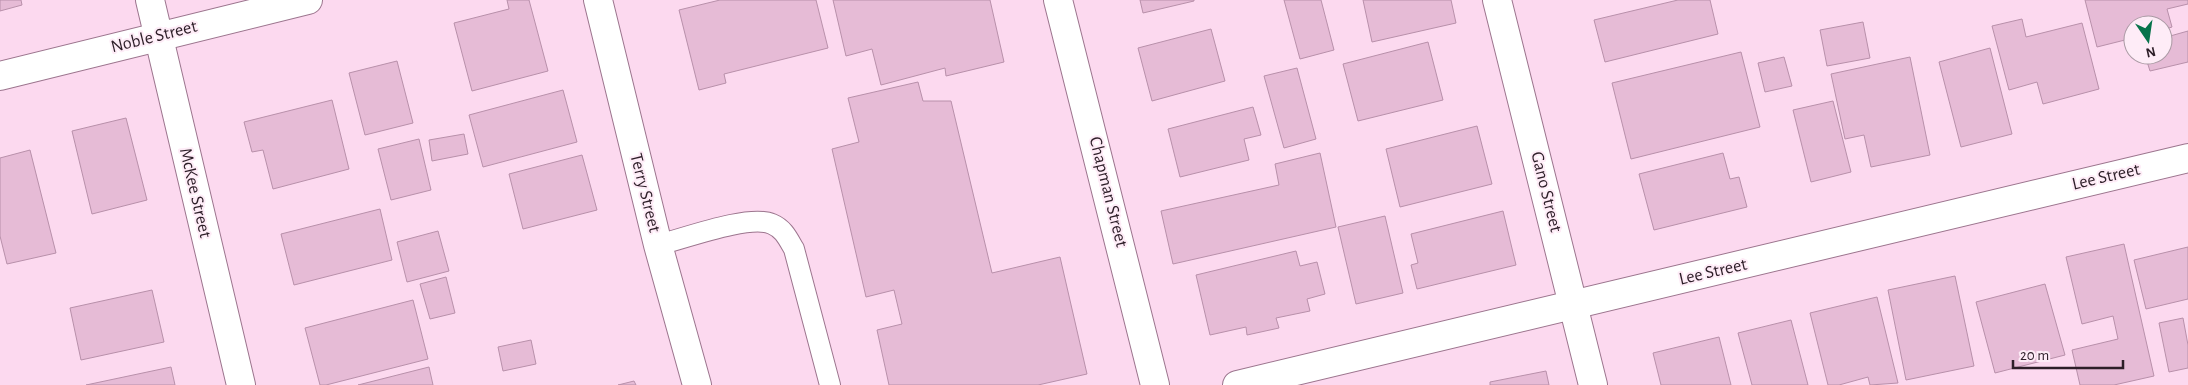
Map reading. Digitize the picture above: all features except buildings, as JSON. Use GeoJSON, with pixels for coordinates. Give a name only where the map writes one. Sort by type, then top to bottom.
{"type":"FeatureCollection","features":[{"type":"Feature","properties":{"kind":"street","name":"McKee Street"},"geometry":{"type":"LineString","coordinates":[[150,0],[241,385]]}},
{"type":"Feature","properties":{"kind":"street","name":"Noble Street"},"geometry":{"type":"LineString","coordinates":[[0,76],[308,0]]}},
{"type":"Feature","properties":{"kind":"street","name":"Terry Street"},"geometry":{"type":"LineString","coordinates":[[598,0],[658,245],[697,385]]}},
{"type":"Feature","properties":{"kind":"street","name":"Chapman Street"},"geometry":{"type":"LineString","coordinates":[[1058,0],[1155,385]]}},
{"type":"Feature","properties":{"kind":"street","name":"Gano Street"},"geometry":{"type":"LineString","coordinates":[[1497,0],[1593,385]]}},
{"type":"Feature","properties":{"kind":"street","name":"Lee Street"},"geometry":{"type":"LineString","coordinates":[[1237,385],[2188,158]]}},
{"type":"Feature","properties":{"kind":"lane"},"geometry":{"type":"LineString","coordinates":[[658,245],[744,222],[771,224],[784,232],[794,250],[830,385]]}}]}
